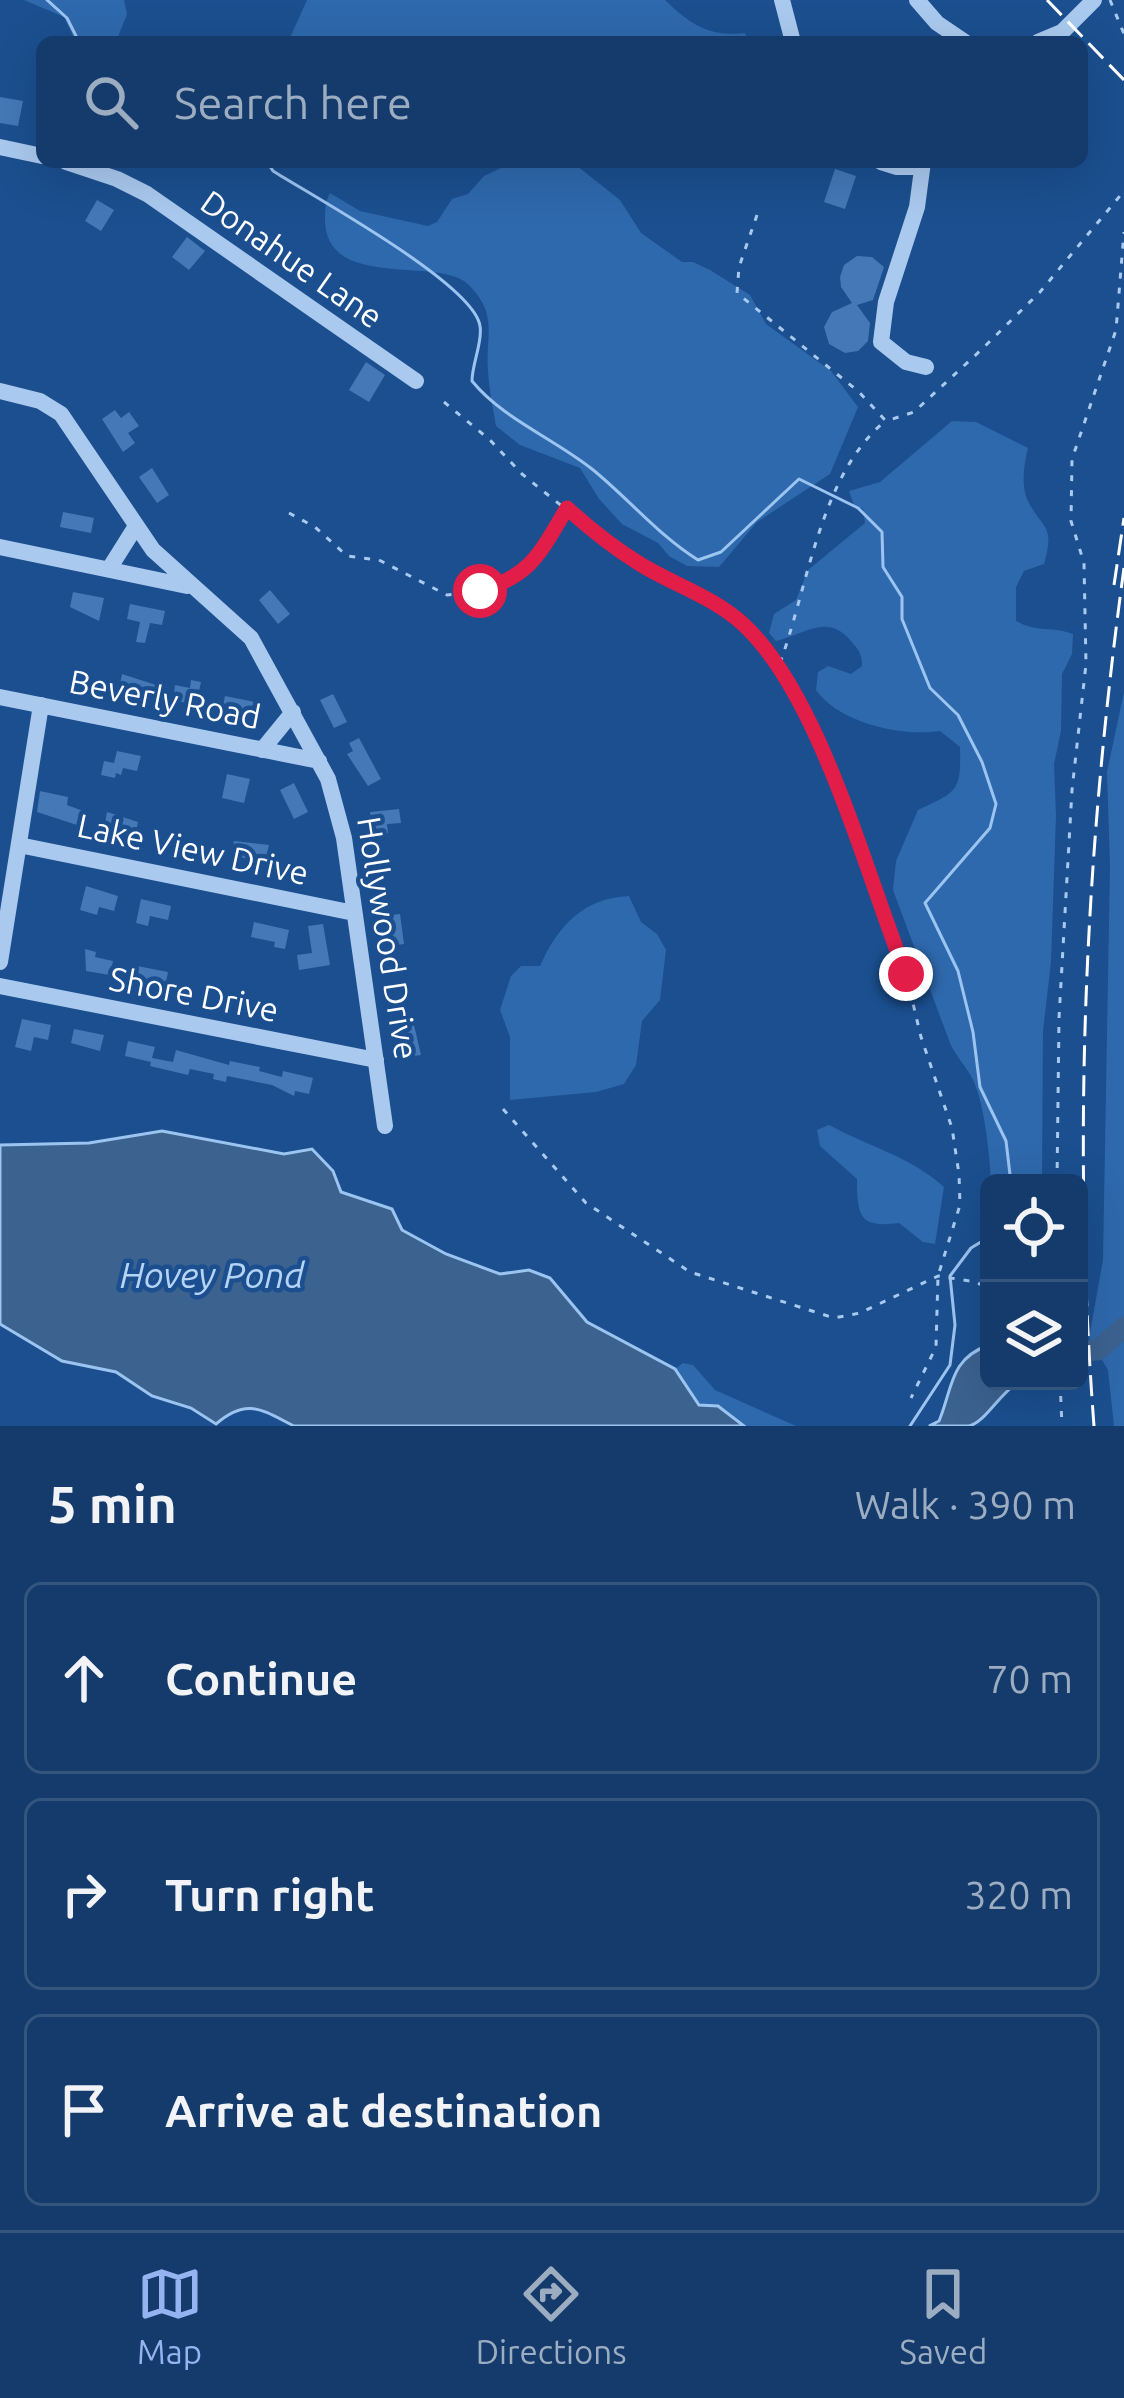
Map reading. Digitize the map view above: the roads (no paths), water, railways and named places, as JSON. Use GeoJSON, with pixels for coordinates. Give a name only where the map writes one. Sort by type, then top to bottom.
{"type":"FeatureCollection","features":[{"type":"Feature","properties":{"kind":"street"},"geometry":{"type":"LineString","coordinates":[[782,0],[791,36]]}},
{"type":"Feature","properties":{"kind":"street"},"geometry":{"type":"LineString","coordinates":[[917,0],[957,36]]}},
{"type":"Feature","properties":{"kind":"street"},"geometry":{"type":"LineString","coordinates":[[1050,36],[1069,27],[1094,0]]}},
{"type":"Feature","properties":{"kind":"street"},"geometry":{"type":"LineString","coordinates":[[0,147],[36,155]]}},
{"type":"Feature","properties":{"kind":"street","name":"Donahue Lane"},"geometry":{"type":"LineString","coordinates":[[83,168],[147,194],[416,381]]}},
{"type":"Feature","properties":{"kind":"street"},"geometry":{"type":"LineString","coordinates":[[922,168],[916,207],[886,302],[881,342],[906,362],[926,367]]}},
{"type":"Feature","properties":{"kind":"street","name":"Hollywood Drive"},"geometry":{"type":"LineString","coordinates":[[0,391],[40,401],[61,414],[160,558],[250,638],[319,761],[338,808],[385,1126]]}},
{"type":"Feature","properties":{"kind":"street"},"geometry":{"type":"LineString","coordinates":[[109,569],[136,526]]}},
{"type":"Feature","properties":{"kind":"street"},"geometry":{"type":"LineString","coordinates":[[0,547],[193,587]]}},
{"type":"Feature","properties":{"kind":"street","name":"Beverly Road"},"geometry":{"type":"LineString","coordinates":[[0,697],[319,761]]}},
{"type":"Feature","properties":{"kind":"street"},"geometry":{"type":"LineString","coordinates":[[0,962],[41,705]]}},
{"type":"Feature","properties":{"kind":"street"},"geometry":{"type":"LineString","coordinates":[[262,750],[293,712]]}},
{"type":"Feature","properties":{"kind":"street","name":"Lake View Drive"},"geometry":{"type":"LineString","coordinates":[[19,844],[354,913]]}},
{"type":"Feature","properties":{"kind":"street","name":"Shore Drive"},"geometry":{"type":"LineString","coordinates":[[0,986],[376,1060]]}},
{"type":"Feature","properties":{"kind":"water","name":"Hovey Pond"},"geometry":{"type":"Polygon","coordinates":[[[162,1131],[284,1154],[312,1149],[333,1171],[341,1192],[392,1209],[402,1230],[446,1254],[500,1274],[529,1270],[550,1278],[587,1322],[675,1369],[699,1405],[718,1406],[744,1426],[294,1426],[255,1409],[237,1411],[216,1424],[191,1408],[152,1396],[116,1372],[62,1361],[0,1324],[0,1145],[89,1143],[162,1131]]]}},
{"type":"Feature","properties":{"kind":"water"},"geometry":{"type":"Polygon","coordinates":[[[980,1349],[980,1390],[1009,1390],[969,1426],[929,1426],[939,1421],[959,1366],[980,1349]]]}},
{"type":"Feature","properties":{"kind":"waterway"},"geometry":{"type":"LineString","coordinates":[[47,0],[67,18],[76,36]]}},
{"type":"Feature","properties":{"kind":"waterway"},"geometry":{"type":"LineString","coordinates":[[271,168],[390,242],[451,288],[471,308],[480,326],[472,381],[498,406],[592,469],[698,560],[721,552],[799,479],[858,508],[882,532],[883,567],[902,597],[902,619],[930,688],[958,715],[982,762],[996,804],[990,828],[925,903],[958,971],[980,1087],[1006,1141],[1010,1174]]}},
{"type":"Feature","properties":{"kind":"waterway"},"geometry":{"type":"LineString","coordinates":[[910,1426],[950,1365],[955,1325],[950,1276],[980,1242]]}},
{"type":"Feature","properties":{"kind":"waterway"},"geometry":{"type":"LineString","coordinates":[[1088,1351],[1098,1350],[1124,1327]]}},
{"type":"Feature","properties":{"kind":"railway"},"geometry":{"type":"LineString","coordinates":[[1047,0],[1082,36]]}},
{"type":"Feature","properties":{"kind":"railway"},"geometry":{"type":"LineString","coordinates":[[1088,43],[1124,80]]}},
{"type":"Feature","properties":{"kind":"railway"},"geometry":{"type":"LineString","coordinates":[[1114,585],[1124,518]]}},
{"type":"Feature","properties":{"kind":"railway"},"geometry":{"type":"LineString","coordinates":[[1094,1426],[1084,1211],[1086,996],[1100,782],[1124,568]]}}]}
